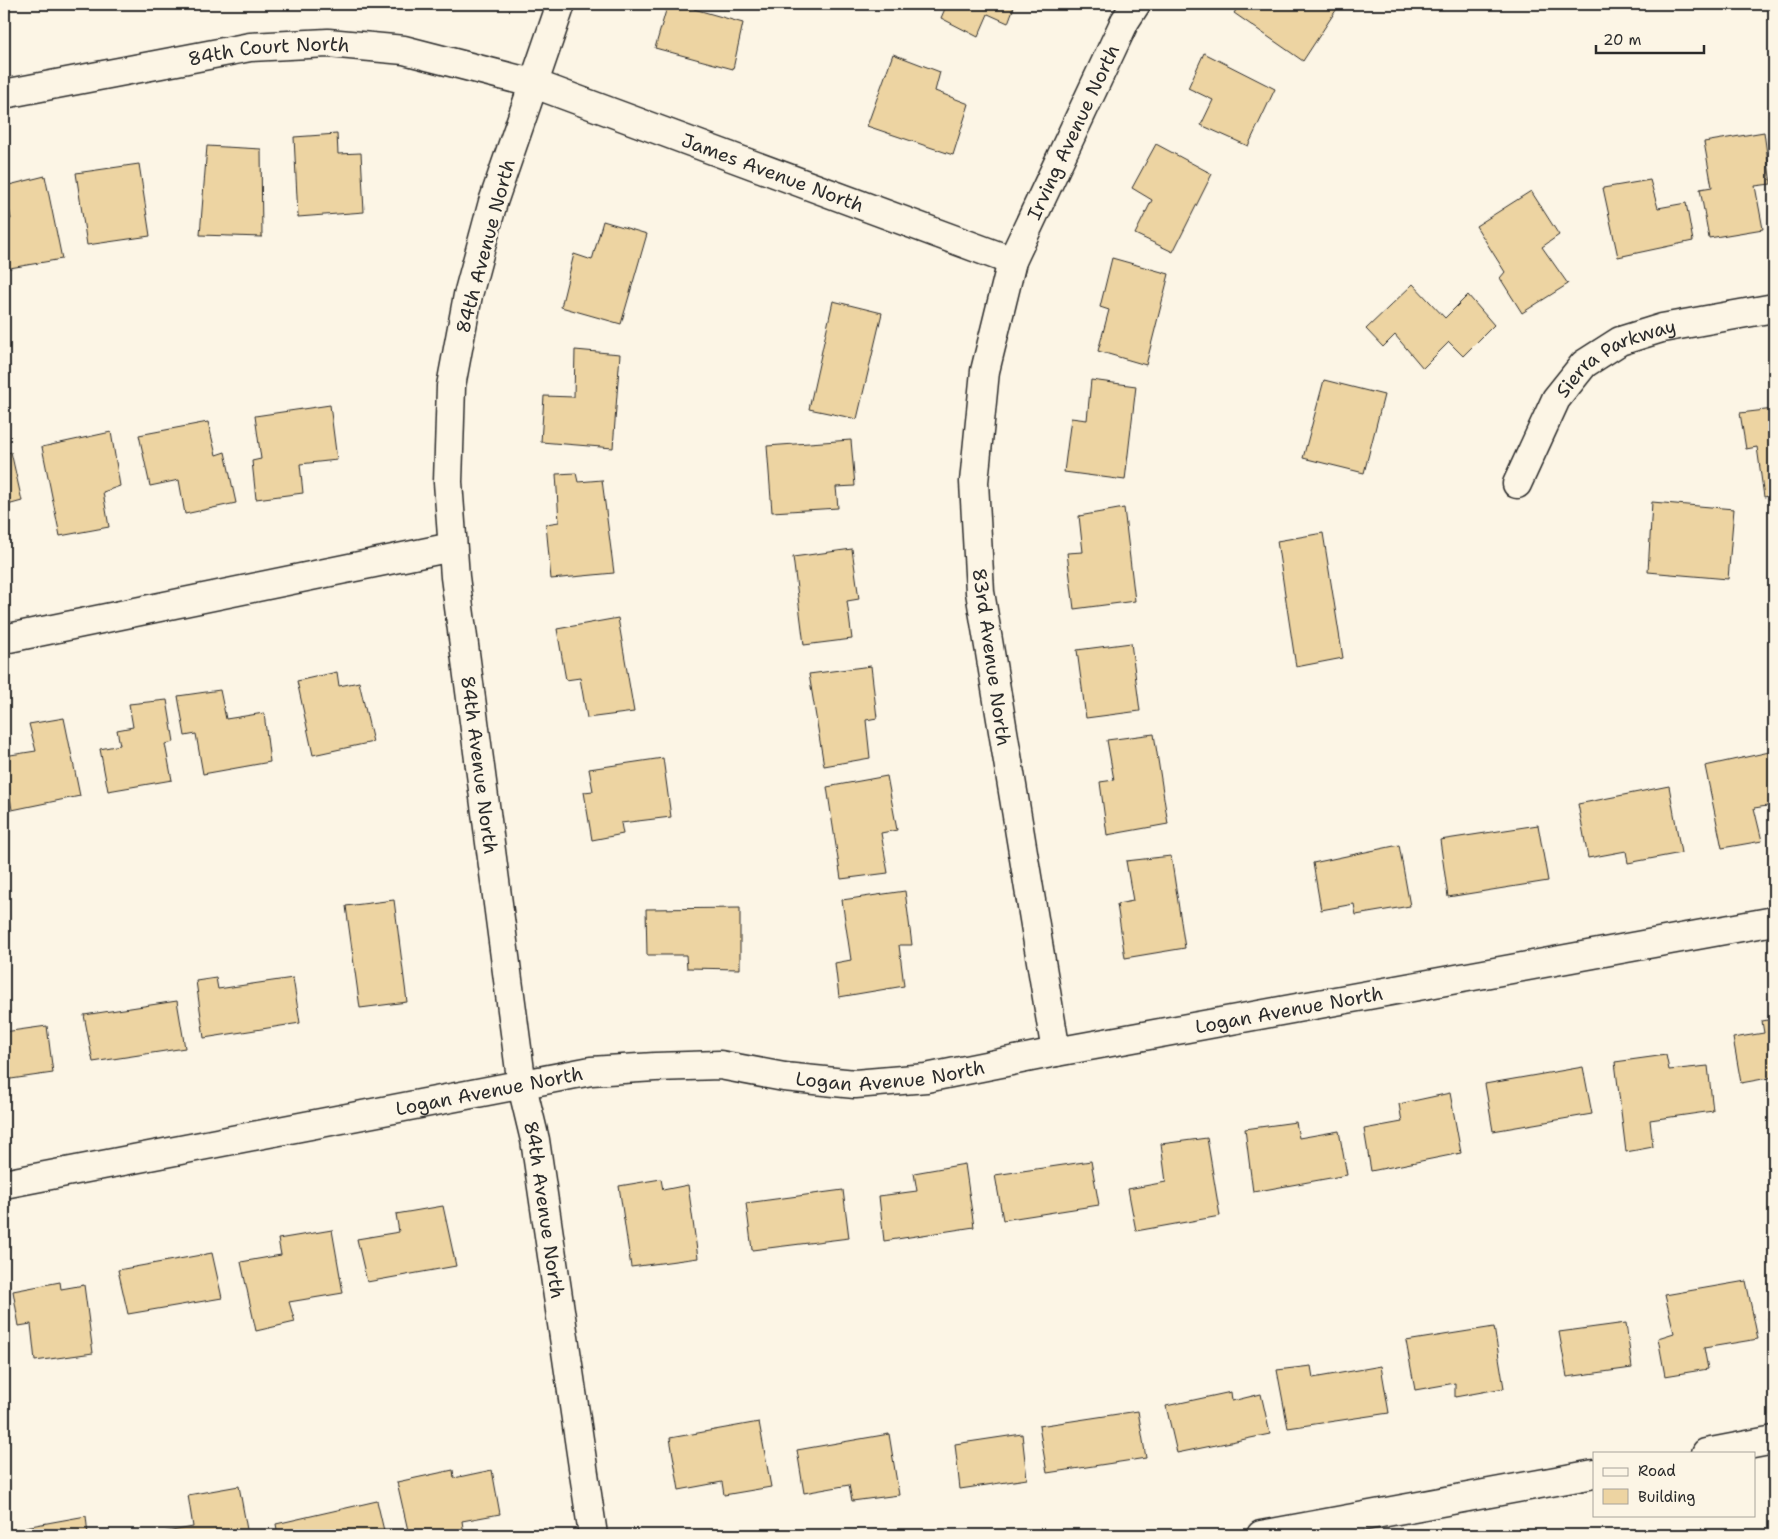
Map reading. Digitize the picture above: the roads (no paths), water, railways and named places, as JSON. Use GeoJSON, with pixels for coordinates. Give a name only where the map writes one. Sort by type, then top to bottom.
{"type":"FeatureCollection","features":[{"type":"Feature","properties":{"kind":"street","name":"84th Avenue North"},"geometry":{"type":"LineString","coordinates":[[561,4],[532,83],[493,202],[468,295],[452,386],[448,482],[452,547],[522,1086],[535,1140],[593,1535]]}},
{"type":"Feature","properties":{"kind":"street","name":"Irving Avenue North"},"geometry":{"type":"LineString","coordinates":[[1012,261],[1125,21],[1136,4]]}},
{"type":"Feature","properties":{"kind":"street","name":"84th Court North"},"geometry":{"type":"LineString","coordinates":[[4,94],[250,47],[328,43],[404,50],[532,83]]}},
{"type":"Feature","properties":{"kind":"street","name":"James Avenue North"},"geometry":{"type":"LineString","coordinates":[[532,83],[1012,261]]}},
{"type":"Feature","properties":{"kind":"street","name":"83rd Avenue North"},"geometry":{"type":"LineString","coordinates":[[1012,261],[984,371],[974,482],[980,592],[1056,1052]]}},
{"type":"Feature","properties":{"kind":"street","name":"Sierra Parkway"},"geometry":{"type":"LineString","coordinates":[[1517,484],[1556,399],[1584,364],[1620,342],[1662,328],[1774,308]]}},
{"type":"Feature","properties":{"kind":"street"},"geometry":{"type":"LineString","coordinates":[[4,639],[452,547]]}},
{"type":"Feature","properties":{"kind":"street","name":"Logan Avenue North"},"geometry":{"type":"LineString","coordinates":[[4,1184],[591,1072],[655,1067],[720,1065],[784,1077],[855,1084],[926,1078],[1056,1052],[1774,921]]}},
{"type":"Feature","properties":{"kind":"street"},"geometry":{"type":"LineString","coordinates":[[1711,1452],[1774,1440]]}},
{"type":"Feature","properties":{"kind":"street"},"geometry":{"type":"LineString","coordinates":[[1261,1535],[1593,1474]]}}]}
